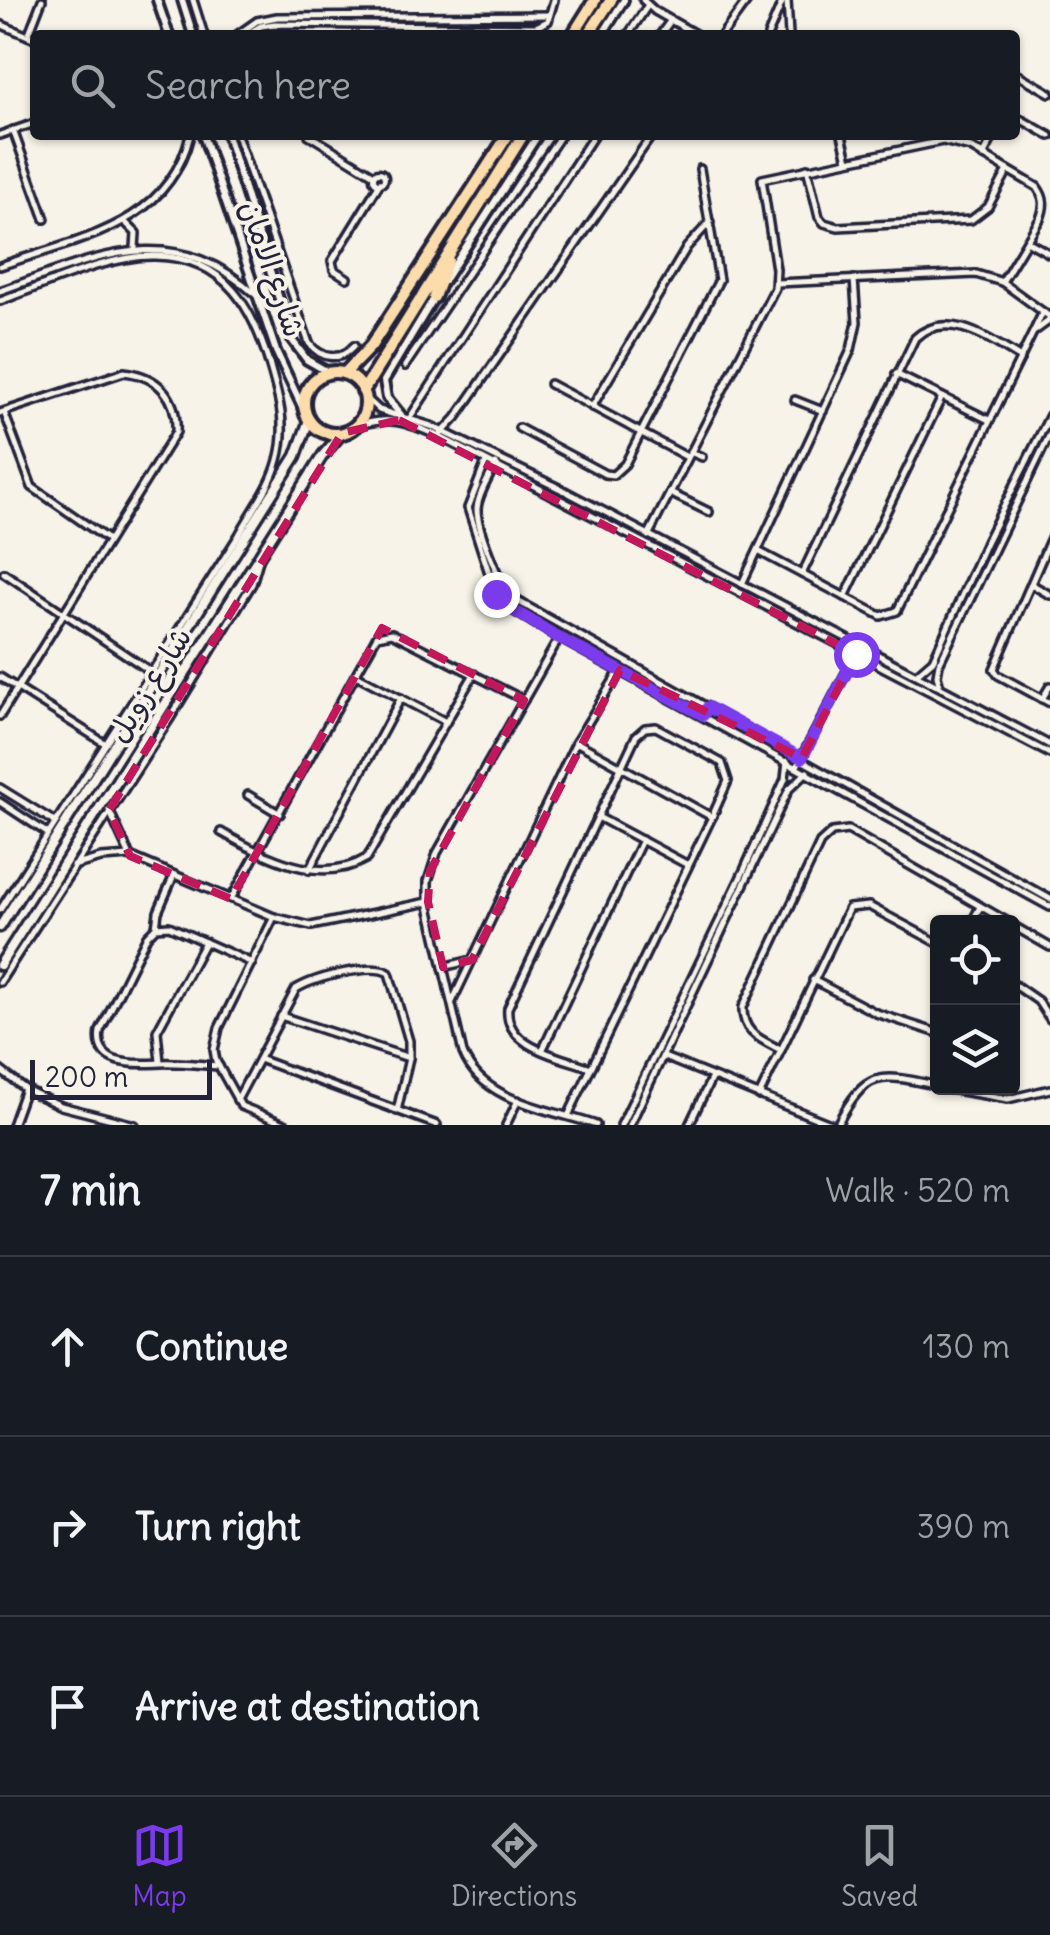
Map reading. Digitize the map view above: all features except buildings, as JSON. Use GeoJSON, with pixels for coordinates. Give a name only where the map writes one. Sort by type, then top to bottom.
{"type":"FeatureCollection","features":[{"type":"Feature","properties":{"kind":"highway"},"geometry":{"type":"LineString","coordinates":[[575,30],[595,0]]}},
{"type":"Feature","properties":{"kind":"highway"},"geometry":{"type":"LineString","coordinates":[[591,30],[611,0]]}},
{"type":"Feature","properties":{"kind":"highway"},"geometry":{"type":"LineString","coordinates":[[345,374],[371,346],[505,140]]}},
{"type":"Feature","properties":{"kind":"highway"},"geometry":{"type":"LineString","coordinates":[[364,394],[356,380],[328,372],[307,388],[307,418],[321,431],[347,430],[363,415],[364,394],[521,140]]}},
{"type":"Feature","properties":{"kind":"highway"},"geometry":{"type":"LineString","coordinates":[[434,296],[457,238]]}},
{"type":"Feature","properties":{"kind":"main road","name":"شارع زويل"},"geometry":{"type":"LineString","coordinates":[[0,926],[296,456],[307,418]]}},
{"type":"Feature","properties":{"kind":"main road","name":"شارع زويل"},"geometry":{"type":"LineString","coordinates":[[0,965],[16,949],[323,455],[347,430]]}},
{"type":"Feature","properties":{"kind":"main road"},"geometry":{"type":"LineString","coordinates":[[233,558],[238,570],[252,569]]}},
{"type":"Feature","properties":{"kind":"main road"},"geometry":{"type":"LineString","coordinates":[[216,588],[228,591],[230,600]]}},
{"type":"Feature","properties":{"kind":"main road"},"geometry":{"type":"LineString","coordinates":[[159,714],[168,720]]}},
{"type":"Feature","properties":{"kind":"street"},"geometry":{"type":"LineString","coordinates":[[34,30],[42,0]]}},
{"type":"Feature","properties":{"kind":"street"},"geometry":{"type":"LineString","coordinates":[[156,0],[167,30]]}},
{"type":"Feature","properties":{"kind":"street"},"geometry":{"type":"LineString","coordinates":[[182,0],[191,30]]}},
{"type":"Feature","properties":{"kind":"street"},"geometry":{"type":"LineString","coordinates":[[192,0],[202,30]]}},
{"type":"Feature","properties":{"kind":"street"},"geometry":{"type":"LineString","coordinates":[[413,30],[536,28],[550,15],[554,0]]}},
{"type":"Feature","properties":{"kind":"street"},"geometry":{"type":"LineString","coordinates":[[605,30],[624,0]]}},
{"type":"Feature","properties":{"kind":"street"},"geometry":{"type":"LineString","coordinates":[[726,30],[748,0]]}},
{"type":"Feature","properties":{"kind":"street"},"geometry":{"type":"LineString","coordinates":[[770,30],[785,0]]}},
{"type":"Feature","properties":{"kind":"street"},"geometry":{"type":"LineString","coordinates":[[785,0],[788,30]]}},
{"type":"Feature","properties":{"kind":"street"},"geometry":{"type":"LineString","coordinates":[[631,30],[646,2],[689,30]]}},
{"type":"Feature","properties":{"kind":"street"},"geometry":{"type":"LineString","coordinates":[[244,30],[270,17],[550,15]]}},
{"type":"Feature","properties":{"kind":"street"},"geometry":{"type":"LineString","coordinates":[[351,30],[352,17]]}},
{"type":"Feature","properties":{"kind":"street"},"geometry":{"type":"LineString","coordinates":[[664,30],[671,20]]}},
{"type":"Feature","properties":{"kind":"street"},"geometry":{"type":"LineString","coordinates":[[0,24],[30,36]]}},
{"type":"Feature","properties":{"kind":"street"},"geometry":{"type":"LineString","coordinates":[[254,30],[275,24],[340,30]]}},
{"type":"Feature","properties":{"kind":"street"},"geometry":{"type":"LineString","coordinates":[[1020,77],[1050,94]]}},
{"type":"Feature","properties":{"kind":"street"},"geometry":{"type":"LineString","coordinates":[[1020,119],[1050,136]]}},
{"type":"Feature","properties":{"kind":"street"},"geometry":{"type":"LineString","coordinates":[[0,134],[30,125]]}},
{"type":"Feature","properties":{"kind":"street"},"geometry":{"type":"LineString","coordinates":[[14,130],[44,219]]}},
{"type":"Feature","properties":{"kind":"street"},"geometry":{"type":"LineString","coordinates":[[0,266],[125,222],[144,210],[169,184],[189,140]]}},
{"type":"Feature","properties":{"kind":"street","name":"شارع الامان"},"geometry":{"type":"LineString","coordinates":[[205,140],[281,365],[307,418]]}},
{"type":"Feature","properties":{"kind":"street","name":"شارع الامان"},"geometry":{"type":"LineString","coordinates":[[229,140],[292,340],[307,360],[328,372]]}},
{"type":"Feature","properties":{"kind":"street"},"geometry":{"type":"LineString","coordinates":[[239,140],[308,343],[317,352],[332,357],[347,353],[354,346]]}},
{"type":"Feature","properties":{"kind":"street"},"geometry":{"type":"LineString","coordinates":[[318,140],[374,175],[384,175],[332,262],[334,270],[347,278]]}},
{"type":"Feature","properties":{"kind":"street"},"geometry":{"type":"LineString","coordinates":[[535,140],[384,381],[387,398],[409,419],[498,459],[1050,745]]}},
{"type":"Feature","properties":{"kind":"street"},"geometry":{"type":"LineString","coordinates":[[406,366],[558,140]]}},
{"type":"Feature","properties":{"kind":"street"},"geometry":{"type":"LineString","coordinates":[[409,419],[591,140]]}},
{"type":"Feature","properties":{"kind":"street"},"geometry":{"type":"LineString","coordinates":[[441,434],[649,140]]}},
{"type":"Feature","properties":{"kind":"street"},"geometry":{"type":"LineString","coordinates":[[843,140],[848,160]]}},
{"type":"Feature","properties":{"kind":"street"},"geometry":{"type":"LineString","coordinates":[[983,156],[991,140]]}},
{"type":"Feature","properties":{"kind":"street"},"geometry":{"type":"LineString","coordinates":[[648,536],[773,295],[776,282],[760,182],[769,176],[848,160],[944,142],[958,143],[1037,187],[1043,196],[1044,207],[1002,282]]}},
{"type":"Feature","properties":{"kind":"street"},"geometry":{"type":"LineString","coordinates":[[808,168],[819,217],[838,227],[971,220],[988,208],[1008,170]]}},
{"type":"Feature","properties":{"kind":"street"},"geometry":{"type":"LineString","coordinates":[[519,428],[605,474],[620,471],[716,290],[719,269],[700,170]]}},
{"type":"Feature","properties":{"kind":"street"},"geometry":{"type":"LineString","coordinates":[[125,222],[136,233],[135,249]]}},
{"type":"Feature","properties":{"kind":"street"},"geometry":{"type":"LineString","coordinates":[[592,407],[687,247],[710,222]]}},
{"type":"Feature","properties":{"kind":"street"},"geometry":{"type":"LineString","coordinates":[[1027,241],[1050,254]]}},
{"type":"Feature","properties":{"kind":"street"},"geometry":{"type":"LineString","coordinates":[[0,291],[102,256],[160,248],[192,255],[223,269],[258,296]]}},
{"type":"Feature","properties":{"kind":"street"},"geometry":{"type":"LineString","coordinates":[[0,301],[118,261],[159,256],[190,263],[215,274],[241,297],[251,312],[284,420],[279,459],[239,535],[150,671],[91,776],[55,822],[0,910]]}},
{"type":"Feature","properties":{"kind":"street"},"geometry":{"type":"LineString","coordinates":[[776,282],[962,273],[989,277],[1002,282],[1050,319],[1035,331]]}},
{"type":"Feature","properties":{"kind":"street"},"geometry":{"type":"LineString","coordinates":[[742,584],[854,341],[854,279]]}},
{"type":"Feature","properties":{"kind":"street"},"geometry":{"type":"LineString","coordinates":[[251,312],[261,306]]}},
{"type":"Feature","properties":{"kind":"street"},"geometry":{"type":"LineString","coordinates":[[758,551],[882,616],[897,612],[1043,312]]}},
{"type":"Feature","properties":{"kind":"street"},"geometry":{"type":"LineString","coordinates":[[802,574],[915,338],[939,326],[971,331],[1021,358]]}},
{"type":"Feature","properties":{"kind":"street"},"geometry":{"type":"LineString","coordinates":[[0,716],[176,432],[174,407],[166,392],[150,378],[124,372],[2,412],[35,490],[108,540]]}},
{"type":"Feature","properties":{"kind":"street"},"geometry":{"type":"LineString","coordinates":[[896,374],[990,420]]}},
{"type":"Feature","properties":{"kind":"street"},"geometry":{"type":"LineString","coordinates":[[550,384],[642,433],[702,457]]}},
{"type":"Feature","properties":{"kind":"street"},"geometry":{"type":"LineString","coordinates":[[364,394],[379,410],[401,414]]}},
{"type":"Feature","properties":{"kind":"street"},"geometry":{"type":"LineString","coordinates":[[845,597],[942,397]]}},
{"type":"Feature","properties":{"kind":"street"},"geometry":{"type":"LineString","coordinates":[[795,400],[822,411]]}},
{"type":"Feature","properties":{"kind":"street"},"geometry":{"type":"LineString","coordinates":[[941,687],[936,662],[960,598],[1050,416]]}},
{"type":"Feature","properties":{"kind":"street"},"geometry":{"type":"LineString","coordinates":[[347,430],[381,419],[409,419]]}},
{"type":"Feature","properties":{"kind":"street"},"geometry":{"type":"LineString","coordinates":[[915,674],[936,662],[1049,438]]}},
{"type":"Feature","properties":{"kind":"street"},"geometry":{"type":"LineString","coordinates":[[459,442],[486,462],[1050,754]]}},
{"type":"Feature","properties":{"kind":"street"},"geometry":{"type":"LineString","coordinates":[[498,459],[477,508],[505,590],[514,599],[1050,899]]}},
{"type":"Feature","properties":{"kind":"street"},"geometry":{"type":"LineString","coordinates":[[486,462],[468,508],[482,557],[501,602],[559,638],[1050,907]]}},
{"type":"Feature","properties":{"kind":"street"},"geometry":{"type":"LineString","coordinates":[[670,493],[709,512]]}},
{"type":"Feature","properties":{"kind":"street"},"geometry":{"type":"LineString","coordinates":[[987,540],[994,544]]}},
{"type":"Feature","properties":{"kind":"street"},"geometry":{"type":"LineString","coordinates":[[1050,540],[994,668],[1050,703]]}},
{"type":"Feature","properties":{"kind":"street"},"geometry":{"type":"LineString","coordinates":[[482,557],[491,554]]}},
{"type":"Feature","properties":{"kind":"street"},"geometry":{"type":"LineString","coordinates":[[682,564],[686,556]]}},
{"type":"Feature","properties":{"kind":"street"},"geometry":{"type":"LineString","coordinates":[[0,982],[16,949],[168,720],[252,584],[260,557]]}},
{"type":"Feature","properties":{"kind":"street"},"geometry":{"type":"LineString","coordinates":[[4,573],[150,671]]}},
{"type":"Feature","properties":{"kind":"street"},"geometry":{"type":"LineString","coordinates":[[1031,584],[1050,595]]}},
{"type":"Feature","properties":{"kind":"street"},"geometry":{"type":"LineString","coordinates":[[960,598],[968,602]]}},
{"type":"Feature","properties":{"kind":"street"},"geometry":{"type":"LineString","coordinates":[[230,899],[378,636],[388,632],[524,700]]}},
{"type":"Feature","properties":{"kind":"street"},"geometry":{"type":"LineString","coordinates":[[559,638],[437,853],[428,880],[428,902],[464,1052],[473,1072],[488,1086],[518,1100],[596,1125]]}},
{"type":"Feature","properties":{"kind":"street"},"geometry":{"type":"LineString","coordinates":[[798,766],[856,654]]}},
{"type":"Feature","properties":{"kind":"street"},"geometry":{"type":"LineString","coordinates":[[452,1003],[576,742],[620,670]]}},
{"type":"Feature","properties":{"kind":"street"},"geometry":{"type":"LineString","coordinates":[[221,832],[258,852],[309,870],[345,868],[368,858],[474,674]]}},
{"type":"Feature","properties":{"kind":"street"},"geometry":{"type":"LineString","coordinates":[[356,675],[446,722]]}},
{"type":"Feature","properties":{"kind":"street"},"geometry":{"type":"LineString","coordinates":[[0,677],[106,744]]}},
{"type":"Feature","properties":{"kind":"street"},"geometry":{"type":"LineString","coordinates":[[1042,698],[1050,686]]}},
{"type":"Feature","properties":{"kind":"street"},"geometry":{"type":"LineString","coordinates":[[309,870],[402,698]]}},
{"type":"Feature","properties":{"kind":"street"},"geometry":{"type":"LineString","coordinates":[[703,715],[708,707]]}},
{"type":"Feature","properties":{"kind":"street"},"geometry":{"type":"LineString","coordinates":[[568,1116],[712,817],[728,781],[727,768],[662,728],[650,726],[640,732],[508,1008],[512,1032],[524,1042],[591,1068]]}},
{"type":"Feature","properties":{"kind":"street"},"geometry":{"type":"LineString","coordinates":[[576,742],[712,817]]}},
{"type":"Feature","properties":{"kind":"street"},"geometry":{"type":"LineString","coordinates":[[630,1125],[786,787],[787,761]]}},
{"type":"Feature","properties":{"kind":"street"},"geometry":{"type":"LineString","coordinates":[[621,1125],[786,787],[807,772]]}},
{"type":"Feature","properties":{"kind":"street"},"geometry":{"type":"LineString","coordinates":[[0,788],[55,822]]}},
{"type":"Feature","properties":{"kind":"street"},"geometry":{"type":"LineString","coordinates":[[248,795],[280,814]]}},
{"type":"Feature","properties":{"kind":"street"},"geometry":{"type":"LineString","coordinates":[[0,802],[48,834]]}},
{"type":"Feature","properties":{"kind":"street"},"geometry":{"type":"LineString","coordinates":[[878,812],[882,804]]}},
{"type":"Feature","properties":{"kind":"street"},"geometry":{"type":"LineString","coordinates":[[109,810],[130,856]]}},
{"type":"Feature","properties":{"kind":"street"},"geometry":{"type":"LineString","coordinates":[[598,817],[688,866]]}},
{"type":"Feature","properties":{"kind":"street"},"geometry":{"type":"LineString","coordinates":[[780,1050],[753,1036],[744,1022],[744,1007],[820,844],[832,832],[853,833],[994,915]]}},
{"type":"Feature","properties":{"kind":"street"},"geometry":{"type":"LineString","coordinates":[[544,1050],[642,840]]}},
{"type":"Feature","properties":{"kind":"street"},"geometry":{"type":"LineString","coordinates":[[73,866],[101,858],[130,856],[274,917],[317,926],[428,902]]}},
{"type":"Feature","properties":{"kind":"street"},"geometry":{"type":"LineString","coordinates":[[156,927],[158,912],[174,875]]}},
{"type":"Feature","properties":{"kind":"street"},"geometry":{"type":"LineString","coordinates":[[759,1096],[845,913],[854,905],[869,906],[930,938]]}},
{"type":"Feature","properties":{"kind":"street"},"geometry":{"type":"LineString","coordinates":[[976,915],[980,907]]}},
{"type":"Feature","properties":{"kind":"street"},"geometry":{"type":"LineString","coordinates":[[274,917],[214,1038],[214,1056],[246,1110],[288,1125]]}},
{"type":"Feature","properties":{"kind":"street"},"geometry":{"type":"LineString","coordinates":[[219,1066],[160,1062],[142,1066],[117,1061],[104,1053],[99,1039],[146,936],[156,927],[169,926],[252,963]]}},
{"type":"Feature","properties":{"kind":"street"},"geometry":{"type":"LineString","coordinates":[[1020,930],[1050,947]]}},
{"type":"Feature","properties":{"kind":"street"},"geometry":{"type":"LineString","coordinates":[[160,1062],[158,1031],[205,942]]}},
{"type":"Feature","properties":{"kind":"street"},"geometry":{"type":"LineString","coordinates":[[442,968],[472,960]]}},
{"type":"Feature","properties":{"kind":"street"},"geometry":{"type":"LineString","coordinates":[[237,1100],[293,992],[304,984],[359,970],[385,970],[406,1028],[409,1058],[398,1110]]}},
{"type":"Feature","properties":{"kind":"street"},"geometry":{"type":"LineString","coordinates":[[813,980],[876,1013],[930,1030]]}},
{"type":"Feature","properties":{"kind":"street"},"geometry":{"type":"LineString","coordinates":[[1020,988],[1038,1000],[1050,1019]]}},
{"type":"Feature","properties":{"kind":"street"},"geometry":{"type":"LineString","coordinates":[[676,1011],[683,1014]]}},
{"type":"Feature","properties":{"kind":"street"},"geometry":{"type":"LineString","coordinates":[[281,1016],[409,1058]]}},
{"type":"Feature","properties":{"kind":"street"},"geometry":{"type":"LineString","coordinates":[[662,1057],[835,1125],[853,1094],[874,1081],[899,1078],[930,1085]]}},
{"type":"Feature","properties":{"kind":"street"},"geometry":{"type":"LineString","coordinates":[[259,1059],[437,1125]]}},
{"type":"Feature","properties":{"kind":"street"},"geometry":{"type":"LineString","coordinates":[[0,1070],[25,1089],[60,1106],[109,1122],[117,1118],[136,1125]]}},
{"type":"Feature","properties":{"kind":"street"},"geometry":{"type":"LineString","coordinates":[[688,1125],[712,1077]]}},
{"type":"Feature","properties":{"kind":"street"},"geometry":{"type":"LineString","coordinates":[[12,1125],[25,1089]]}},
{"type":"Feature","properties":{"kind":"street"},"geometry":{"type":"LineString","coordinates":[[976,1095],[1008,1099],[1050,1089]]}},
{"type":"Feature","properties":{"kind":"street"},"geometry":{"type":"LineString","coordinates":[[636,1094],[643,1098]]}},
{"type":"Feature","properties":{"kind":"street"},"geometry":{"type":"LineString","coordinates":[[506,1125],[518,1100]]}},
{"type":"Feature","properties":{"kind":"street"},"geometry":{"type":"LineString","coordinates":[[92,1125],[97,1116]]}},
{"type":"Feature","properties":{"kind":"highlighted area"},"geometry":{"type":"Polygon","coordinates":[[[399,420],[856,654],[802,758],[620,670],[472,960],[443,967],[428,902],[430,871],[524,700],[382,628],[231,899],[130,856],[109,810],[342,433],[399,420]]]}},
{"type":"Feature","properties":{"kind":"route"},"geometry":{"type":"LineString","coordinates":[[496,594],[508,607],[559,638],[703,715],[708,707],[802,758],[856,654]]}}]}
